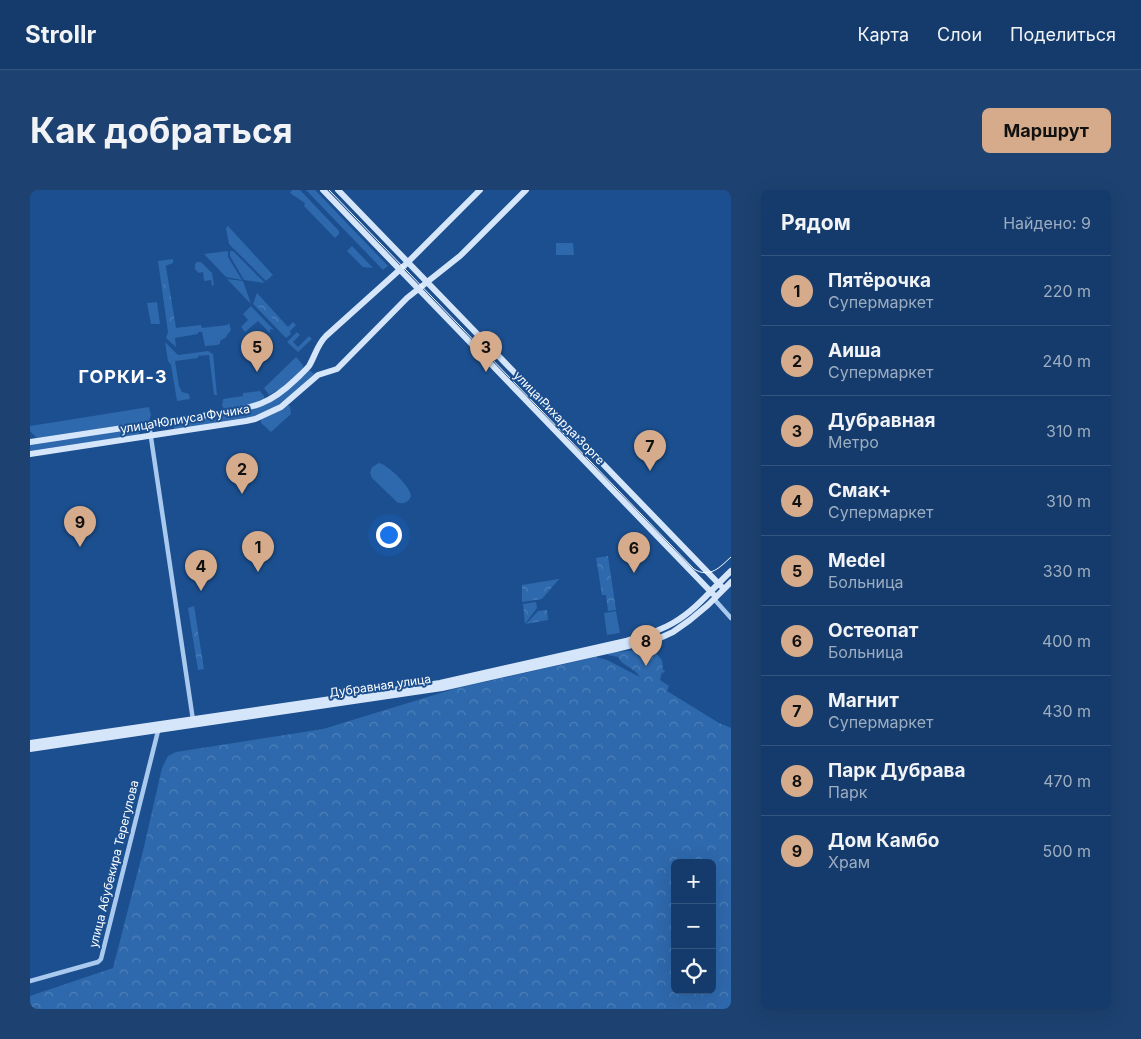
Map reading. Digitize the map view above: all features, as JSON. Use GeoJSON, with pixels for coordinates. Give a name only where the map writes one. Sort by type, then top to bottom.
{"type":"FeatureCollection","features":[{"type":"Feature","properties":{"kind":"street","name":"улица Рихарда Зорге"},"geometry":{"type":"LineString","coordinates":[[323,190],[715,598]]}},
{"type":"Feature","properties":{"kind":"street","name":"улица Рихарда Зорге"},"geometry":{"type":"LineString","coordinates":[[338,190],[724,589]]}},
{"type":"Feature","properties":{"kind":"street","name":"улица Юлиуса Фучика"},"geometry":{"type":"LineString","coordinates":[[30,442],[251,408],[270,400],[282,392],[308,367],[318,346],[326,336],[407,262],[480,190]]}},
{"type":"Feature","properties":{"kind":"street","name":"улица Юлиуса Фучика"},"geometry":{"type":"LineString","coordinates":[[30,454],[255,419],[281,407],[318,375],[337,369],[407,298],[460,256],[526,190]]}},
{"type":"Feature","properties":{"kind":"street"},"geometry":{"type":"LineString","coordinates":[[149,424],[194,722]]}},
{"type":"Feature","properties":{"kind":"street","name":"Дубравная улица"},"geometry":{"type":"LineString","coordinates":[[30,749],[118,733],[158,731],[194,722],[440,683],[626,641],[652,633],[673,623],[700,603],[731,571]]}},
{"type":"Feature","properties":{"kind":"street","name":"Дубравная улица"},"geometry":{"type":"LineString","coordinates":[[30,743],[118,733],[442,688],[616,649],[660,638],[673,632],[690,620],[731,582]]}},
{"type":"Feature","properties":{"kind":"street"},"geometry":{"type":"LineString","coordinates":[[715,598],[731,618]]}},
{"type":"Feature","properties":{"kind":"street","name":"улица Абубекира Терегулова"},"geometry":{"type":"LineString","coordinates":[[30,981],[98,962],[101,959],[158,731]]}},
{"type":"Feature","properties":{"kind":"green space"},"geometry":{"type":"Polygon","coordinates":[[[292,190],[300,190],[339,231],[335,238],[304,206],[305,203],[290,193],[292,190]]]}},
{"type":"Feature","properties":{"kind":"green space"},"geometry":{"type":"Polygon","coordinates":[[[306,190],[315,190],[388,266],[383,270],[306,190]]]}},
{"type":"Feature","properties":{"kind":"green space"},"geometry":{"type":"Polygon","coordinates":[[[228,226],[273,275],[266,281],[229,244],[226,228],[228,226]]]}},
{"type":"Feature","properties":{"kind":"green space"},"geometry":{"type":"Polygon","coordinates":[[[556,243],[573,243],[574,255],[556,255],[556,243]]]}},
{"type":"Feature","properties":{"kind":"green space"},"geometry":{"type":"Polygon","coordinates":[[[352,246],[373,268],[363,267],[347,251],[352,246]]]}},
{"type":"Feature","properties":{"kind":"green space"},"geometry":{"type":"Polygon","coordinates":[[[228,251],[228,257],[242,280],[226,277],[204,254],[228,251]]]}},
{"type":"Feature","properties":{"kind":"green space"},"geometry":{"type":"Polygon","coordinates":[[[230,251],[233,251],[265,283],[244,280],[230,256],[230,251]]]}},
{"type":"Feature","properties":{"kind":"green space"},"geometry":{"type":"Polygon","coordinates":[[[173,259],[173,263],[165,266],[175,328],[201,325],[202,328],[227,325],[229,323],[231,330],[220,341],[220,344],[205,346],[202,332],[175,338],[176,347],[166,338],[168,332],[158,261],[173,259]]]}},
{"type":"Feature","properties":{"kind":"green space"},"geometry":{"type":"Polygon","coordinates":[[[197,262],[201,262],[212,273],[214,285],[212,286],[211,280],[204,281],[203,272],[199,273],[195,269],[197,262]]]}},
{"type":"Feature","properties":{"kind":"green space"},"geometry":{"type":"Polygon","coordinates":[[[164,264],[176,328],[172,328],[170,322],[162,275],[164,264]]]}},
{"type":"Feature","properties":{"kind":"green space"},"geometry":{"type":"Polygon","coordinates":[[[227,279],[243,281],[251,304],[227,279]]]}},
{"type":"Feature","properties":{"kind":"green space"},"geometry":{"type":"Polygon","coordinates":[[[257,293],[288,327],[293,322],[296,325],[290,331],[291,334],[286,338],[253,304],[257,293]]]}},
{"type":"Feature","properties":{"kind":"green space"},"geometry":{"type":"Polygon","coordinates":[[[258,298],[285,328],[258,307],[256,304],[258,298]]]}},
{"type":"Feature","properties":{"kind":"green space"},"geometry":{"type":"Polygon","coordinates":[[[157,302],[160,324],[151,324],[147,303],[157,302]]]}},
{"type":"Feature","properties":{"kind":"green space"},"geometry":{"type":"Polygon","coordinates":[[[251,306],[274,330],[270,329],[270,333],[258,321],[245,332],[241,327],[248,320],[243,314],[251,306]]]}},
{"type":"Feature","properties":{"kind":"green space"},"geometry":{"type":"Polygon","coordinates":[[[297,332],[300,335],[293,342],[298,347],[309,336],[312,339],[298,352],[287,342],[297,332]]]}},
{"type":"Feature","properties":{"kind":"green space"},"geometry":{"type":"Polygon","coordinates":[[[165,342],[178,355],[208,351],[213,354],[217,395],[214,395],[209,355],[198,356],[198,358],[175,361],[179,386],[182,392],[189,394],[190,399],[177,401],[165,342]]]}},
{"type":"Feature","properties":{"kind":"green space"},"geometry":{"type":"Polygon","coordinates":[[[296,357],[303,365],[303,369],[280,389],[269,395],[264,388],[296,357]]]}},
{"type":"Feature","properties":{"kind":"green space"},"geometry":{"type":"Polygon","coordinates":[[[309,370],[314,374],[287,399],[258,415],[235,421],[174,429],[174,423],[241,413],[265,405],[309,370]]]}},
{"type":"Feature","properties":{"kind":"green space"},"geometry":{"type":"Polygon","coordinates":[[[260,391],[264,399],[250,405],[225,409],[222,406],[223,399],[243,396],[243,393],[260,391]]]}},
{"type":"Feature","properties":{"kind":"green space"},"geometry":{"type":"Polygon","coordinates":[[[287,405],[290,406],[291,414],[271,432],[261,423],[261,419],[287,405]]]}},
{"type":"Feature","properties":{"kind":"green space"},"geometry":{"type":"Polygon","coordinates":[[[149,407],[151,415],[149,421],[37,438],[30,431],[30,426],[149,407]]]}},
{"type":"Feature","properties":{"kind":"green space"},"geometry":{"type":"Polygon","coordinates":[[[138,428],[140,432],[138,435],[30,451],[30,444],[138,428]]]}},
{"type":"Feature","properties":{"kind":"green space"},"geometry":{"type":"Polygon","coordinates":[[[379,463],[393,472],[407,487],[411,496],[407,501],[404,503],[397,502],[372,478],[370,473],[372,467],[379,463]]]}},
{"type":"Feature","properties":{"kind":"green space"},"geometry":{"type":"Polygon","coordinates":[[[608,556],[616,610],[608,611],[606,595],[602,595],[596,558],[608,556]]]}},
{"type":"Feature","properties":{"kind":"green space"},"geometry":{"type":"Polygon","coordinates":[[[559,579],[542,599],[522,602],[522,585],[559,579]]]}},
{"type":"Feature","properties":{"kind":"green space"},"geometry":{"type":"Polygon","coordinates":[[[536,602],[537,608],[525,624],[523,604],[536,602]]]}},
{"type":"Feature","properties":{"kind":"green space"},"geometry":{"type":"Polygon","coordinates":[[[194,606],[204,669],[198,670],[188,608],[194,606]]]}},
{"type":"Feature","properties":{"kind":"green space"},"geometry":{"type":"Polygon","coordinates":[[[547,610],[548,620],[526,624],[538,611],[547,610]]]}},
{"type":"Feature","properties":{"kind":"green space"},"geometry":{"type":"Polygon","coordinates":[[[616,611],[620,633],[607,635],[604,613],[616,611]]]}},
{"type":"Feature","properties":{"kind":"green space"},"geometry":{"type":"Polygon","coordinates":[[[654,644],[656,646],[654,651],[662,660],[663,670],[665,671],[664,673],[662,672],[660,680],[669,686],[667,691],[719,723],[731,728],[731,1009],[30,1009],[30,996],[113,968],[162,768],[168,756],[176,752],[323,729],[457,688],[596,657],[607,660],[640,677],[618,657],[608,655],[607,653],[638,650],[654,644]]]}},
{"type":"Feature","properties":{"kind":"tram line"},"geometry":{"type":"LineString","coordinates":[[329,190],[694,569],[705,573],[710,572],[719,568],[731,557]]}},
{"type":"Feature","properties":{"kind":"place","name":"Medel"},"geometry":{"type":"Point","coordinates":[257,372]}},
{"type":"Feature","properties":{"kind":"place","name":"Дубравная"},"geometry":{"type":"Point","coordinates":[486,372]}},
{"type":"Feature","properties":{"kind":"place","name":"Магнит"},"geometry":{"type":"Point","coordinates":[650,471]}},
{"type":"Feature","properties":{"kind":"place","name":"Аиша"},"geometry":{"type":"Point","coordinates":[242,494]}},
{"type":"Feature","properties":{"kind":"place","name":"Дом Камбо"},"geometry":{"type":"Point","coordinates":[80,547]}},
{"type":"Feature","properties":{"kind":"place","name":"Пятёрочка"},"geometry":{"type":"Point","coordinates":[258,572]}},
{"type":"Feature","properties":{"kind":"place","name":"Остеопат"},"geometry":{"type":"Point","coordinates":[634,573]}},
{"type":"Feature","properties":{"kind":"place","name":"Смак+"},"geometry":{"type":"Point","coordinates":[201,591]}},
{"type":"Feature","properties":{"kind":"place","name":"Парк Дубрава"},"geometry":{"type":"Point","coordinates":[646,666]}},
{"type":"Feature","properties":{"kind":"district","name":"ГОРКИ-3"},"geometry":{"type":"Point","coordinates":[123,377]}}]}
